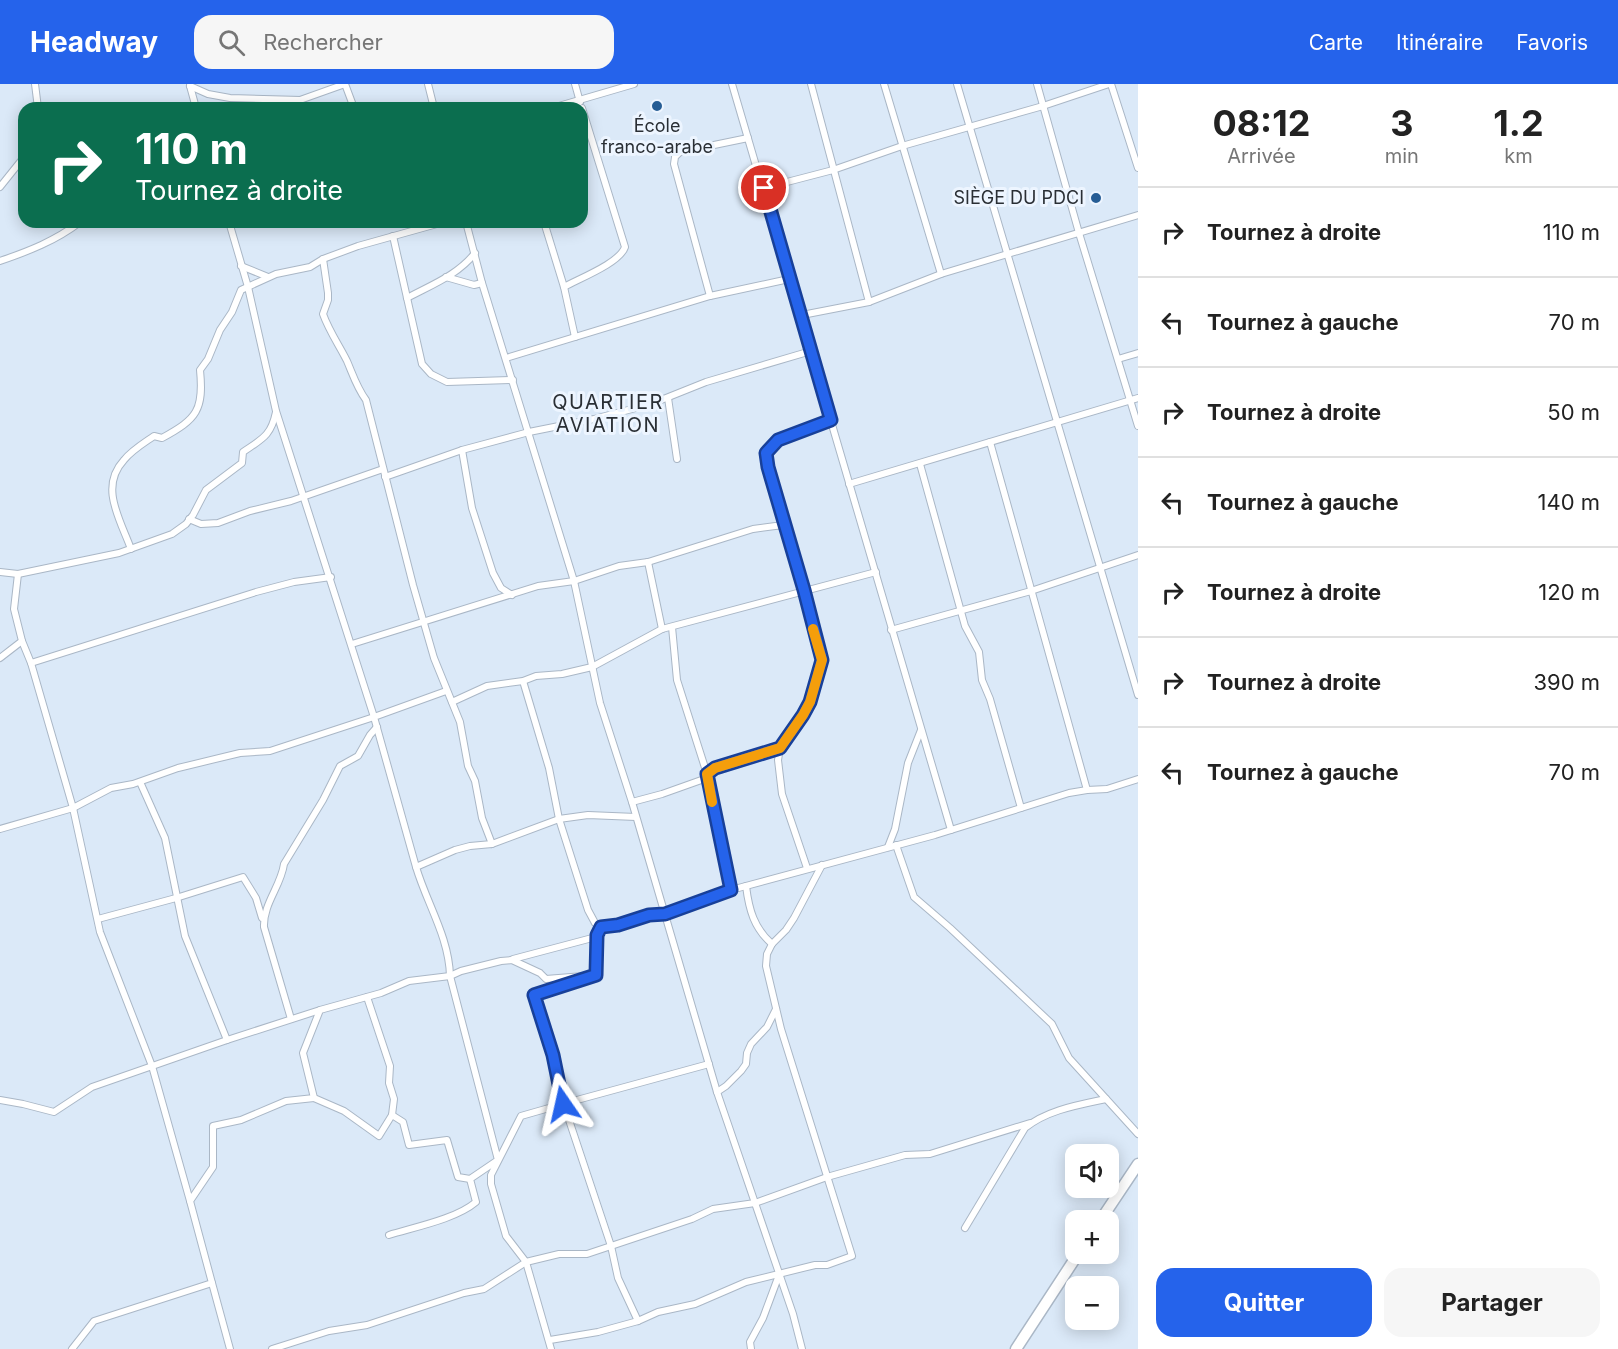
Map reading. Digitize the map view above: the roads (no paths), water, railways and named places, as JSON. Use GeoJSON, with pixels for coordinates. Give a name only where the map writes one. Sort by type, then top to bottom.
{"type":"FeatureCollection","features":[{"type":"Feature","properties":{"kind":"highway"},"geometry":{"type":"LineString","coordinates":[[1107,1210],[1138,1164]]}},
{"type":"Feature","properties":{"kind":"highway"},"geometry":{"type":"LineString","coordinates":[[1016,1349],[1071,1264]]}},
{"type":"Feature","properties":{"kind":"street"},"geometry":{"type":"LineString","coordinates":[[35,84],[37,102]]}},
{"type":"Feature","properties":{"kind":"street"},"geometry":{"type":"LineString","coordinates":[[190,85],[218,96],[230,98],[300,100],[345,84],[352,102]]}},
{"type":"Feature","properties":{"kind":"street"},"geometry":{"type":"LineString","coordinates":[[428,84],[432,102]]}},
{"type":"Feature","properties":{"kind":"street"},"geometry":{"type":"LineString","coordinates":[[575,84],[579,100]]}},
{"type":"Feature","properties":{"kind":"street"},"geometry":{"type":"LineString","coordinates":[[572,102],[634,84]]}},
{"type":"Feature","properties":{"kind":"street"},"geometry":{"type":"LineString","coordinates":[[732,84],[789,279],[802,315],[871,561],[951,830]]}},
{"type":"Feature","properties":{"kind":"street"},"geometry":{"type":"LineString","coordinates":[[811,84],[869,302]]}},
{"type":"Feature","properties":{"kind":"street"},"geometry":{"type":"LineString","coordinates":[[884,84],[941,274]]}},
{"type":"Feature","properties":{"kind":"street"},"geometry":{"type":"LineString","coordinates":[[957,84],[1138,695]]}},
{"type":"Feature","properties":{"kind":"street"},"geometry":{"type":"LineString","coordinates":[[1036,84],[1138,426]]}},
{"type":"Feature","properties":{"kind":"street"},"geometry":{"type":"LineString","coordinates":[[764,188],[833,170],[902,146],[970,128],[1110,84],[1138,168]]}},
{"type":"Feature","properties":{"kind":"street"},"geometry":{"type":"LineString","coordinates":[[190,85],[194,102]]}},
{"type":"Feature","properties":{"kind":"street"},"geometry":{"type":"LineString","coordinates":[[564,287],[614,260],[625,247],[588,127]]}},
{"type":"Feature","properties":{"kind":"street"},"geometry":{"type":"LineString","coordinates":[[711,296],[674,164],[675,157],[680,152],[748,138]]}},
{"type":"Feature","properties":{"kind":"street"},"geometry":{"type":"LineString","coordinates":[[0,187],[18,164]]}},
{"type":"Feature","properties":{"kind":"street"},"geometry":{"type":"LineString","coordinates":[[802,315],[869,302],[941,274],[1138,215]]}},
{"type":"Feature","properties":{"kind":"street"},"geometry":{"type":"LineString","coordinates":[[0,261],[28,252],[61,236],[72,228]]}},
{"type":"Feature","properties":{"kind":"street"},"geometry":{"type":"LineString","coordinates":[[231,228],[248,287],[276,411],[352,644],[416,867],[443,936],[449,959],[450,976],[498,1160]]}},
{"type":"Feature","properties":{"kind":"street"},"geometry":{"type":"LineString","coordinates":[[131,549],[110,488],[114,474],[124,459],[154,436],[162,438],[190,420],[196,413],[202,390],[200,370],[208,359],[220,330],[232,312],[238,294],[268,277],[310,267],[323,259],[422,228]]}},
{"type":"Feature","properties":{"kind":"street"},"geometry":{"type":"LineString","coordinates":[[468,228],[482,283],[574,581],[600,703],[632,802],[717,1092],[794,1314],[802,1349]]}},
{"type":"Feature","properties":{"kind":"street"},"geometry":{"type":"LineString","coordinates":[[545,228],[564,287],[575,337]]}},
{"type":"Feature","properties":{"kind":"street"},"geometry":{"type":"LineString","coordinates":[[393,236],[422,364],[431,374],[447,382],[513,380]]}},
{"type":"Feature","properties":{"kind":"street"},"geometry":{"type":"LineString","coordinates":[[407,298],[460,270],[469,263],[475,253]]}},
{"type":"Feature","properties":{"kind":"street"},"geometry":{"type":"LineString","coordinates":[[323,259],[328,292],[323,314],[358,389],[366,400],[434,658],[460,722],[468,766],[475,781],[482,818],[492,844]]}},
{"type":"Feature","properties":{"kind":"street"},"geometry":{"type":"LineString","coordinates":[[241,266],[268,277]]}},
{"type":"Feature","properties":{"kind":"street"},"geometry":{"type":"LineString","coordinates":[[446,277],[474,285],[482,283]]}},
{"type":"Feature","properties":{"kind":"street"},"geometry":{"type":"LineString","coordinates":[[507,358],[711,296],[789,279]]}},
{"type":"Feature","properties":{"kind":"street"},"geometry":{"type":"LineString","coordinates":[[385,477],[462,450],[529,432],[604,417],[668,398],[706,382],[811,351]]}},
{"type":"Feature","properties":{"kind":"street"},"geometry":{"type":"LineString","coordinates":[[1118,359],[1138,353]]}},
{"type":"Feature","properties":{"kind":"street"},"geometry":{"type":"LineString","coordinates":[[668,398],[677,459]]}},
{"type":"Feature","properties":{"kind":"street"},"geometry":{"type":"LineString","coordinates":[[849,484],[1138,398]]}},
{"type":"Feature","properties":{"kind":"street"},"geometry":{"type":"LineString","coordinates":[[0,572],[18,574],[119,553],[172,534],[189,519],[206,490],[242,463],[243,452],[264,438],[273,427],[276,411]]}},
{"type":"Feature","properties":{"kind":"street"},"geometry":{"type":"LineString","coordinates":[[807,868],[782,794],[778,766],[780,748],[810,702],[822,660],[804,590],[783,525],[766,453],[778,440],[831,420]]}},
{"type":"Feature","properties":{"kind":"street"},"geometry":{"type":"LineString","coordinates":[[990,442],[1087,790]]}},
{"type":"Feature","properties":{"kind":"street"},"geometry":{"type":"LineString","coordinates":[[462,450],[472,508],[493,573],[501,588],[512,595]]}},
{"type":"Feature","properties":{"kind":"street"},"geometry":{"type":"LineString","coordinates":[[920,464],[960,611],[979,652],[982,680],[990,699],[1021,808]]}},
{"type":"Feature","properties":{"kind":"street"},"geometry":{"type":"LineString","coordinates":[[189,519],[201,524],[218,523],[383,469]]}},
{"type":"Feature","properties":{"kind":"street"},"geometry":{"type":"LineString","coordinates":[[352,644],[538,586],[574,581],[619,566],[648,562],[753,529],[783,525]]}},
{"type":"Feature","properties":{"kind":"street"},"geometry":{"type":"LineString","coordinates":[[891,630],[1030,591],[1138,555]]}},
{"type":"Feature","properties":{"kind":"street"},"geometry":{"type":"LineString","coordinates":[[648,562],[662,629]]}},
{"type":"Feature","properties":{"kind":"street"},"geometry":{"type":"LineString","coordinates":[[452,702],[487,686],[522,681],[548,673],[562,674],[592,667],[662,629],[876,572]]}},
{"type":"Feature","properties":{"kind":"street"},"geometry":{"type":"LineString","coordinates":[[18,574],[14,609],[73,808],[100,932],[152,1066],[230,1349]]}},
{"type":"Feature","properties":{"kind":"street"},"geometry":{"type":"LineString","coordinates":[[31,663],[256,592],[294,582],[331,577]]}},
{"type":"Feature","properties":{"kind":"street"},"geometry":{"type":"LineString","coordinates":[[672,627],[677,680],[707,776],[731,890]]}},
{"type":"Feature","properties":{"kind":"street"},"geometry":{"type":"LineString","coordinates":[[0,658],[22,641]]}},
{"type":"Feature","properties":{"kind":"street"},"geometry":{"type":"LineString","coordinates":[[522,681],[549,768],[559,819],[588,910],[595,923],[601,927],[618,925],[649,915],[665,914],[731,890],[807,868],[951,830],[1087,790],[1107,789],[1138,779]]}},
{"type":"Feature","properties":{"kind":"street"},"geometry":{"type":"LineString","coordinates":[[0,829],[73,808],[111,788],[140,782],[178,768],[240,753],[270,751],[446,691]]}},
{"type":"Feature","properties":{"kind":"street"},"geometry":{"type":"LineString","coordinates":[[264,927],[263,914],[283,872],[284,864],[323,800],[340,766],[358,756],[377,727]]}},
{"type":"Feature","properties":{"kind":"street"},"geometry":{"type":"LineString","coordinates":[[888,847],[895,829],[908,763],[921,730]]}},
{"type":"Feature","properties":{"kind":"street"},"geometry":{"type":"LineString","coordinates":[[632,802],[662,794],[707,776],[715,768],[780,748]]}},
{"type":"Feature","properties":{"kind":"street"},"geometry":{"type":"LineString","coordinates":[[140,782],[165,838],[185,936],[227,1040]]}},
{"type":"Feature","properties":{"kind":"street"},"geometry":{"type":"LineString","coordinates":[[416,867],[455,850],[492,844],[559,819],[588,815],[636,817]]}},
{"type":"Feature","properties":{"kind":"street"},"geometry":{"type":"LineString","coordinates":[[897,845],[914,897],[1052,1024],[1069,1058],[1138,1134]]}},
{"type":"Feature","properties":{"kind":"street"},"geometry":{"type":"LineString","coordinates":[[550,1340],[598,1332],[638,1321],[658,1312],[695,1304],[746,1282],[815,1265],[827,1265],[852,1256],[776,1009],[766,966],[767,954],[772,944],[794,918],[822,865]]}},
{"type":"Feature","properties":{"kind":"street"},"geometry":{"type":"LineString","coordinates":[[98,919],[243,877],[256,898],[291,1019]]}},
{"type":"Feature","properties":{"kind":"street"},"geometry":{"type":"LineString","coordinates":[[746,886],[753,921],[772,944]]}},
{"type":"Feature","properties":{"kind":"street"},"geometry":{"type":"LineString","coordinates":[[596,975],[596,937],[601,927]]}},
{"type":"Feature","properties":{"kind":"street"},"geometry":{"type":"LineString","coordinates":[[0,1100],[54,1112],[92,1087],[291,1019],[367,997],[409,981],[450,976],[461,970],[512,960],[596,937]]}},
{"type":"Feature","properties":{"kind":"street"},"geometry":{"type":"LineString","coordinates":[[512,960],[540,973],[546,979],[596,975]]}},
{"type":"Feature","properties":{"kind":"street"},"geometry":{"type":"LineString","coordinates":[[551,1349],[526,1262],[506,1236],[491,1184],[491,1175],[521,1116],[563,1104],[553,1055],[534,995],[596,975]]}},
{"type":"Feature","properties":{"kind":"street"},"geometry":{"type":"LineString","coordinates":[[190,1201],[213,1167],[213,1126],[242,1120],[286,1101],[314,1098],[344,1111],[379,1136],[392,1116],[394,1099],[389,1083],[390,1066],[367,997]]}},
{"type":"Feature","properties":{"kind":"street"},"geometry":{"type":"LineString","coordinates":[[717,1092],[726,1086],[746,1064],[751,1044],[767,1027],[776,1009]]}},
{"type":"Feature","properties":{"kind":"street"},"geometry":{"type":"LineString","coordinates":[[314,1098],[303,1053],[320,1011]]}},
{"type":"Feature","properties":{"kind":"street"},"geometry":{"type":"LineString","coordinates":[[638,1321],[618,1278],[611,1246],[566,1111],[568,1105],[578,1100],[709,1064]]}},
{"type":"Feature","properties":{"kind":"street"},"geometry":{"type":"LineString","coordinates":[[272,1349],[329,1331],[366,1325],[464,1293],[484,1289],[526,1262],[559,1254],[587,1254],[692,1219],[713,1209],[754,1203],[827,1177],[905,1155],[930,1154],[1030,1123],[1054,1112],[1106,1099]]}},
{"type":"Feature","properties":{"kind":"street"},"geometry":{"type":"LineString","coordinates":[[392,1116],[403,1122],[409,1145],[447,1140],[458,1177],[470,1179],[498,1160]]}},
{"type":"Feature","properties":{"kind":"street"},"geometry":{"type":"LineString","coordinates":[[965,1228],[1021,1132],[1030,1123]]}},
{"type":"Feature","properties":{"kind":"street"},"geometry":{"type":"LineString","coordinates":[[389,1235],[467,1210],[476,1202],[470,1179]]}},
{"type":"Feature","properties":{"kind":"street"},"geometry":{"type":"LineString","coordinates":[[751,1349],[750,1342],[763,1318],[779,1274]]}},
{"type":"Feature","properties":{"kind":"street"},"geometry":{"type":"LineString","coordinates":[[72,1349],[94,1321],[212,1283]]}},
{"type":"Feature","properties":{"kind":"place","name":"École franco-arabe"},"geometry":{"type":"Point","coordinates":[657,106]}},
{"type":"Feature","properties":{"kind":"place","name":"SIÈGE DU PDCI"},"geometry":{"type":"Point","coordinates":[1096,198]}},
{"type":"Feature","properties":{"kind":"district","name":"QUARTIER AVIATION"},"geometry":{"type":"Point","coordinates":[608,414]}}]}
